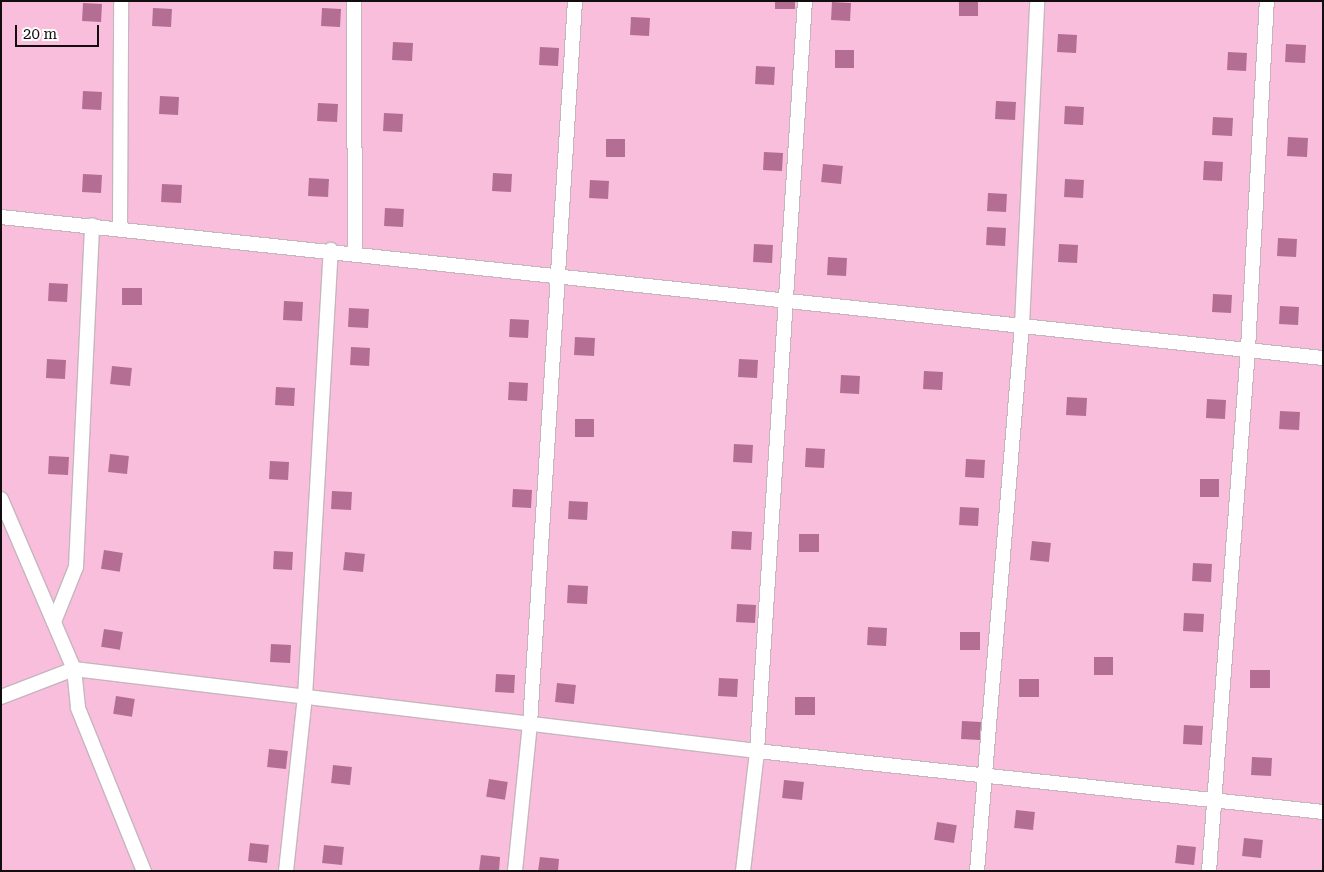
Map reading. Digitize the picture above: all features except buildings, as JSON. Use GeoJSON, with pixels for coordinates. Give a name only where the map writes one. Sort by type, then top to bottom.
{"type":"FeatureCollection","features":[{"type":"Feature","properties":{"kind":"lane"},"geometry":{"type":"LineString","coordinates":[[120,1],[120,226]]}},
{"type":"Feature","properties":{"kind":"lane"},"geometry":{"type":"LineString","coordinates":[[354,1],[355,253]]}},
{"type":"Feature","properties":{"kind":"lane"},"geometry":{"type":"LineString","coordinates":[[515,871],[530,724],[576,1]]}},
{"type":"Feature","properties":{"kind":"lane"},"geometry":{"type":"LineString","coordinates":[[742,871],[756,751],[788,300],[805,1]]}},
{"type":"Feature","properties":{"kind":"lane"},"geometry":{"type":"LineString","coordinates":[[977,871],[1022,325],[1037,1]]}},
{"type":"Feature","properties":{"kind":"lane"},"geometry":{"type":"LineString","coordinates":[[1209,871],[1217,801],[1248,349],[1267,1]]}},
{"type":"Feature","properties":{"kind":"lane"},"geometry":{"type":"LineString","coordinates":[[1,216],[120,226],[559,278],[788,300],[1323,358]]}},
{"type":"Feature","properties":{"kind":"lane"},"geometry":{"type":"LineString","coordinates":[[54,622],[76,567],[92,225]]}},
{"type":"Feature","properties":{"kind":"lane"},"geometry":{"type":"LineString","coordinates":[[286,871],[305,697],[331,250]]}},
{"type":"Feature","properties":{"kind":"lane"},"geometry":{"type":"LineString","coordinates":[[1,499],[74,669],[78,708],[144,871]]}},
{"type":"Feature","properties":{"kind":"lane"},"geometry":{"type":"LineString","coordinates":[[1,697],[74,669],[756,751],[1323,812]]}},
{"type":"Feature","properties":{"kind":"shaded area"},"geometry":{"type":"Polygon","coordinates":[[[1,1],[1323,1],[1323,871],[1,871],[1,1]]]}}]}
